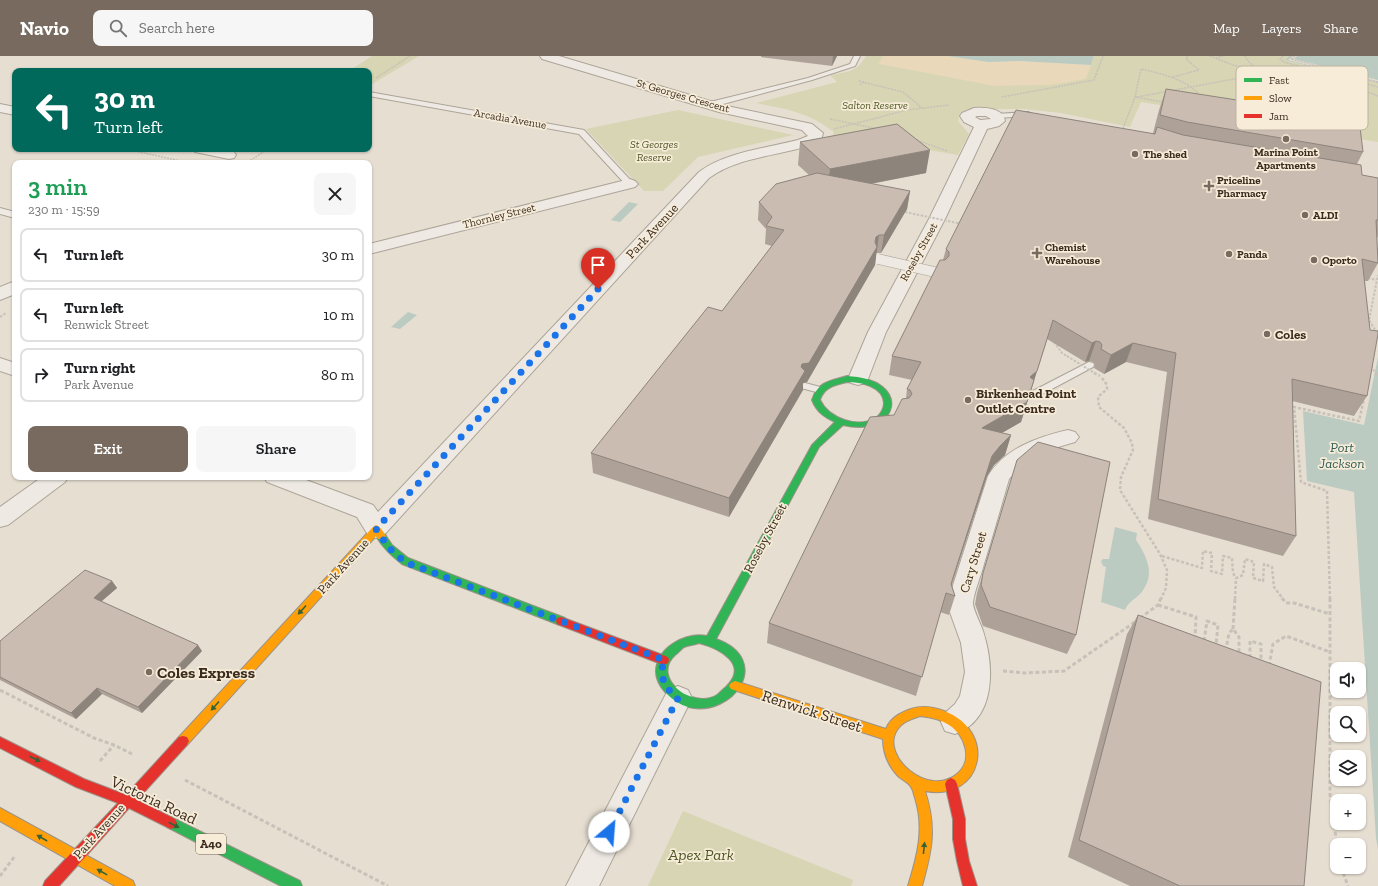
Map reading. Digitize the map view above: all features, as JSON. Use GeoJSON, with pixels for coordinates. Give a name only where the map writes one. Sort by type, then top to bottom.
{"type":"FeatureCollection","features":[{"type":"Feature","properties":{"kind":"main road"},"geometry":{"type":"LineString","coordinates":[[846,378],[858,379],[870,383],[886,394],[891,411],[880,419],[864,424],[840,423],[829,418],[822,412],[817,404],[816,397],[820,390],[826,384],[835,380],[846,378]]}},
{"type":"Feature","properties":{"kind":"main road","name":"Roseby Street"},"geometry":{"type":"LineString","coordinates":[[710,640],[816,445],[840,423]]}},
{"type":"Feature","properties":{"kind":"main road"},"geometry":{"type":"LineString","coordinates":[[376,529],[389,548],[405,562],[664,660]]}},
{"type":"Feature","properties":{"kind":"main road","name":"Park Avenue"},"geometry":{"type":"LineString","coordinates":[[50,886],[376,529]]}},
{"type":"Feature","properties":{"kind":"main road"},"geometry":{"type":"LineString","coordinates":[[699,639],[710,640],[720,643],[729,649],[739,666],[739,676],[735,686],[728,695],[716,701],[704,704],[690,703],[678,698],[670,692],[665,685],[661,668],[664,660],[669,651],[677,644],[699,639]]}},
{"type":"Feature","properties":{"kind":"main road","name":"Renwick Street"},"geometry":{"type":"LineString","coordinates":[[735,686],[888,735]]}},
{"type":"Feature","properties":{"kind":"main road"},"geometry":{"type":"LineString","coordinates":[[920,711],[944,715],[955,722],[964,731],[971,743],[973,755],[972,765],[968,773],[961,780],[951,784],[940,787],[928,786],[916,782],[905,775],[893,761],[888,745],[888,735],[892,725],[899,718],[909,713],[920,711]]}},
{"type":"Feature","properties":{"kind":"main road","name":"Victoria Road"},"geometry":{"type":"LineString","coordinates":[[0,742],[80,783],[126,801],[295,886]]}},
{"type":"Feature","properties":{"kind":"main road"},"geometry":{"type":"LineString","coordinates":[[915,886],[923,858],[926,835],[926,813],[916,782]]}},
{"type":"Feature","properties":{"kind":"main road"},"geometry":{"type":"LineString","coordinates":[[951,784],[959,819],[959,840],[970,886]]}},
{"type":"Feature","properties":{"kind":"main road"},"geometry":{"type":"LineString","coordinates":[[0,814],[128,886]]}},
{"type":"Feature","properties":{"kind":"street","name":"St Georges Crescent"},"geometry":{"type":"LineString","coordinates":[[546,56],[708,104],[807,127],[815,136]]}},
{"type":"Feature","properties":{"kind":"street"},"geometry":{"type":"LineString","coordinates":[[0,108],[12,110]]}},
{"type":"Feature","properties":{"kind":"street"},"geometry":{"type":"LineString","coordinates":[[970,113],[967,116],[968,120],[989,120]]}},
{"type":"Feature","properties":{"kind":"street","name":"Roseby Street"},"geometry":{"type":"LineString","coordinates":[[858,379],[877,332],[969,155],[989,120]]}},
{"type":"Feature","properties":{"kind":"street","name":"Park Avenue"},"geometry":{"type":"LineString","coordinates":[[376,529],[704,174],[728,162],[803,143],[815,136]]}},
{"type":"Feature","properties":{"kind":"street"},"geometry":{"type":"LineString","coordinates":[[221,160],[234,152]]}},
{"type":"Feature","properties":{"kind":"street","name":"Thornley Street"},"geometry":{"type":"LineString","coordinates":[[372,248],[630,184]]}},
{"type":"Feature","properties":{"kind":"street"},"geometry":{"type":"LineString","coordinates":[[0,295],[12,288]]}},
{"type":"Feature","properties":{"kind":"street"},"geometry":{"type":"LineString","coordinates":[[0,364],[12,369]]}},
{"type":"Feature","properties":{"kind":"street","name":"Cary Street"},"geometry":{"type":"LineString","coordinates":[[955,722],[967,710],[976,690],[978,669],[976,647],[970,625],[960,604],[999,476],[1008,464],[1021,454],[1051,441],[1068,437]]}},
{"type":"Feature","properties":{"kind":"street"},"geometry":{"type":"LineString","coordinates":[[0,519],[53,480]]}},
{"type":"Feature","properties":{"kind":"street"},"geometry":{"type":"LineString","coordinates":[[283,480],[365,511],[376,529]]}},
{"type":"Feature","properties":{"kind":"street"},"geometry":{"type":"LineString","coordinates":[[582,886],[678,698]]}},
{"type":"Feature","properties":{"kind":"lane"},"geometry":{"type":"LineString","coordinates":[[708,104],[827,74],[853,65],[857,56]]}},
{"type":"Feature","properties":{"kind":"lane","name":"Arcadia Avenue"},"geometry":{"type":"LineString","coordinates":[[372,95],[581,132],[630,184]]}},
{"type":"Feature","properties":{"kind":"lane"},"geometry":{"type":"LineString","coordinates":[[989,120],[1017,114],[1038,115]]}},
{"type":"Feature","properties":{"kind":"lane"},"geometry":{"type":"LineString","coordinates":[[0,211],[12,214]]}},
{"type":"Feature","properties":{"kind":"lane"},"geometry":{"type":"LineString","coordinates":[[878,259],[939,273]]}},
{"type":"Feature","properties":{"kind":"lane"},"geometry":{"type":"LineString","coordinates":[[1031,396],[1089,365]]}},
{"type":"Feature","properties":{"kind":"lane"},"geometry":{"type":"LineString","coordinates":[[805,386],[820,390]]}},
{"type":"Feature","properties":{"kind":"path"},"geometry":{"type":"LineString","coordinates":[[375,79],[410,56]]}},
{"type":"Feature","properties":{"kind":"path"},"geometry":{"type":"LineString","coordinates":[[996,98],[1094,80],[1103,56]]}},
{"type":"Feature","properties":{"kind":"path"},"geometry":{"type":"LineString","coordinates":[[1172,77],[1199,70],[1186,58],[1188,56]]}},
{"type":"Feature","properties":{"kind":"path"},"geometry":{"type":"LineString","coordinates":[[1210,56],[1237,66]]}},
{"type":"Feature","properties":{"kind":"path"},"geometry":{"type":"LineString","coordinates":[[1216,58],[1223,56]]}},
{"type":"Feature","properties":{"kind":"path"},"geometry":{"type":"LineString","coordinates":[[1245,56],[1253,66]]}},
{"type":"Feature","properties":{"kind":"path"},"geometry":{"type":"LineString","coordinates":[[1283,56],[1280,59],[1284,62],[1299,66]]}},
{"type":"Feature","properties":{"kind":"path"},"geometry":{"type":"LineString","coordinates":[[1295,56],[1291,59],[1317,66]]}},
{"type":"Feature","properties":{"kind":"path"},"geometry":{"type":"LineString","coordinates":[[1122,131],[1135,97],[1141,69],[1172,77],[1192,87],[1198,93],[1198,101]]}},
{"type":"Feature","properties":{"kind":"path"},"geometry":{"type":"LineString","coordinates":[[827,74],[903,92],[922,108]]}},
{"type":"Feature","properties":{"kind":"path"},"geometry":{"type":"LineString","coordinates":[[1135,97],[1236,79]]}},
{"type":"Feature","properties":{"kind":"path"},"geometry":{"type":"LineString","coordinates":[[1368,79],[1378,82]]}},
{"type":"Feature","properties":{"kind":"path"},"geometry":{"type":"LineString","coordinates":[[860,85],[865,82]]}},
{"type":"Feature","properties":{"kind":"path"},"geometry":{"type":"LineString","coordinates":[[1368,84],[1378,87]]}},
{"type":"Feature","properties":{"kind":"path"},"geometry":{"type":"LineString","coordinates":[[1368,93],[1378,96]]}},
{"type":"Feature","properties":{"kind":"path"},"geometry":{"type":"LineString","coordinates":[[1135,97],[1166,103]]}},
{"type":"Feature","properties":{"kind":"path"},"geometry":{"type":"LineString","coordinates":[[815,136],[908,110],[954,104]]}},
{"type":"Feature","properties":{"kind":"path"},"geometry":{"type":"LineString","coordinates":[[940,106],[953,107],[970,113]]}},
{"type":"Feature","properties":{"kind":"path"},"geometry":{"type":"LineString","coordinates":[[786,123],[809,118],[826,119],[881,129]]}},
{"type":"Feature","properties":{"kind":"path"},"geometry":{"type":"LineString","coordinates":[[908,137],[944,150],[969,155]]}},
{"type":"Feature","properties":{"kind":"path"},"geometry":{"type":"LineString","coordinates":[[140,152],[178,160]]}},
{"type":"Feature","properties":{"kind":"path"},"geometry":{"type":"LineString","coordinates":[[251,160],[263,152]]}},
{"type":"Feature","properties":{"kind":"path"},"geometry":{"type":"LineString","coordinates":[[905,212],[964,224]]}},
{"type":"Feature","properties":{"kind":"path"},"geometry":{"type":"LineString","coordinates":[[1377,336],[1369,320],[1378,275]]}},
{"type":"Feature","properties":{"kind":"path"},"geometry":{"type":"LineString","coordinates":[[1368,278],[1376,280]]}},
{"type":"Feature","properties":{"kind":"path"},"geometry":{"type":"LineString","coordinates":[[978,669],[1025,673],[1064,671],[1158,605],[1166,588],[1167,570],[1162,556],[1120,490],[1119,480],[1132,453],[1131,440],[1116,420],[1099,407],[1098,397],[1106,389],[1106,381],[1062,353],[1052,340]]}},
{"type":"Feature","properties":{"kind":"path"},"geometry":{"type":"LineString","coordinates":[[1371,373],[1372,362]]}},
{"type":"Feature","properties":{"kind":"path"},"geometry":{"type":"LineString","coordinates":[[1371,366],[1378,376]]}},
{"type":"Feature","properties":{"kind":"path"},"geometry":{"type":"LineString","coordinates":[[1289,404],[1294,407],[1359,421],[1366,393]]}},
{"type":"Feature","properties":{"kind":"path"},"geometry":{"type":"LineString","coordinates":[[1294,407],[1301,482],[1327,491],[1330,614],[1330,795],[1336,838]]}},
{"type":"Feature","properties":{"kind":"path"},"geometry":{"type":"LineString","coordinates":[[1158,605],[1196,618],[1194,638],[1205,641],[1207,621],[1218,625],[1216,646],[1226,649],[1229,633],[1233,629],[1236,578],[1232,573],[1232,558],[1223,556],[1222,574],[1211,571],[1212,553],[1203,550],[1202,568],[1162,556]]}},
{"type":"Feature","properties":{"kind":"path"},"geometry":{"type":"LineString","coordinates":[[1236,578],[1242,575],[1245,559],[1254,562],[1253,578],[1264,581],[1264,564],[1272,567],[1274,587],[1286,603],[1294,603],[1330,614]]}},
{"type":"Feature","properties":{"kind":"path"},"geometry":{"type":"LineString","coordinates":[[1233,629],[1239,637],[1239,657],[1250,660],[1250,641],[1261,644],[1261,664],[1269,666],[1273,644],[1286,636],[1330,652]]}},
{"type":"Feature","properties":{"kind":"path"},"geometry":{"type":"LineString","coordinates":[[0,690],[94,738],[114,745],[159,767],[388,886]]}},
{"type":"Feature","properties":{"kind":"path"},"geometry":{"type":"LineString","coordinates":[[0,876],[8,865]]}},
{"type":"Feature","properties":{"kind":"path"},"geometry":{"type":"LineString","coordinates":[[1344,874],[1348,886]]}},
{"type":"Feature","properties":{"kind":"green space"},"geometry":{"type":"Polygon","coordinates":[[[372,56],[419,56],[372,84],[372,68],[354,68],[372,56]]]}},
{"type":"Feature","properties":{"kind":"green space","name":"Salton Reserve"},"geometry":{"type":"Polygon","coordinates":[[[866,56],[883,56],[879,64],[1091,65],[1094,56],[1289,56],[1285,60],[1309,66],[1236,66],[1236,118],[1141,102],[1130,127],[1061,113],[1024,109],[968,109],[960,113],[958,121],[969,134],[958,155],[889,143],[829,143],[834,132],[815,120],[797,112],[756,103],[837,82],[830,75],[851,70],[863,61],[866,56]]]}},
{"type":"Feature","properties":{"kind":"green space"},"geometry":{"type":"Polygon","coordinates":[[[1368,81],[1378,83],[1378,142],[1307,130],[1368,130],[1368,81]]]}},
{"type":"Feature","properties":{"kind":"green space","name":"St Georges Reserve"},"geometry":{"type":"Polygon","coordinates":[[[678,110],[793,135],[698,157],[663,191],[644,191],[586,129],[678,110]]]}},
{"type":"Feature","properties":{"kind":"green space","name":"Apex Park"},"geometry":{"type":"Polygon","coordinates":[[[683,811],[853,880],[851,886],[648,886],[683,811]]]}},
{"type":"Feature","properties":{"kind":"sand"},"geometry":{"type":"Polygon","coordinates":[[[883,56],[948,56],[988,62],[1020,61],[1091,65],[1086,79],[1050,85],[995,86],[879,64],[883,56]]]}},
{"type":"Feature","properties":{"kind":"water"},"geometry":{"type":"Polygon","coordinates":[[[948,56],[1094,56],[1091,65],[1020,61],[988,62],[948,56]]]}},
{"type":"Feature","properties":{"kind":"water"},"geometry":{"type":"Polygon","coordinates":[[[1289,56],[1378,56],[1378,83],[1368,81],[1368,66],[1309,66],[1285,60],[1289,56]]]}},
{"type":"Feature","properties":{"kind":"water"},"geometry":{"type":"Polygon","coordinates":[[[629,202],[638,204],[620,222],[611,220],[629,202]]]}},
{"type":"Feature","properties":{"kind":"water"},"geometry":{"type":"Polygon","coordinates":[[[408,312],[417,315],[400,329],[391,327],[408,312]]]}},
{"type":"Feature","properties":{"kind":"water","name":"Port Jackson"},"geometry":{"type":"Polygon","coordinates":[[[1378,357],[1378,849],[1376,838],[1354,492],[1307,481],[1303,411],[1364,425],[1378,357]]]}},
{"type":"Feature","properties":{"kind":"water"},"geometry":{"type":"Polygon","coordinates":[[[1115,527],[1137,533],[1136,540],[1147,560],[1149,574],[1145,587],[1140,594],[1129,603],[1125,610],[1101,602],[1106,567],[1103,566],[1101,561],[1103,559],[1109,559],[1115,527]]]}},
{"type":"Feature","properties":{"kind":"pier"},"geometry":{"type":"Polygon","coordinates":[[[1293,56],[1297,56],[1294,59],[1322,66],[1313,66],[1288,60],[1293,56]]]}},
{"type":"Feature","properties":{"kind":"pier"},"geometry":{"type":"Polygon","coordinates":[[[1368,78],[1378,80],[1378,82],[1368,80],[1368,78]]]}},
{"type":"Feature","properties":{"kind":"building"},"geometry":{"type":"Polygon","coordinates":[[[1166,89],[1236,100],[1236,130],[1360,130],[1363,152],[1187,122],[1160,115],[1166,89]]]}},
{"type":"Feature","properties":{"kind":"building","name":"Birkenhead Point Outlet Centre"},"geometry":{"type":"Polygon","coordinates":[[[1016,110],[1155,134],[1157,127],[1183,135],[1361,165],[1362,175],[1378,178],[1378,220],[1376,220],[1378,263],[1362,259],[1370,330],[1378,331],[1378,334],[1367,396],[1292,379],[1296,536],[1158,499],[1176,353],[1133,343],[1111,355],[1101,349],[1102,345],[1100,342],[1096,341],[1092,343],[1053,320],[1037,371],[1030,377],[1034,380],[1027,402],[982,428],[1011,435],[992,456],[951,584],[955,596],[946,593],[922,677],[769,623],[870,417],[894,415],[902,399],[909,398],[912,394],[910,390],[907,389],[921,362],[892,356],[940,260],[945,260],[949,256],[949,252],[946,249],[1016,110]]]}},
{"type":"Feature","properties":{"kind":"building"},"geometry":{"type":"Polygon","coordinates":[[[897,124],[930,150],[830,169],[800,142],[897,124]]]}},
{"type":"Feature","properties":{"kind":"building"},"geometry":{"type":"Polygon","coordinates":[[[817,173],[910,191],[884,235],[879,235],[876,237],[875,242],[877,247],[809,363],[802,364],[801,367],[805,371],[729,498],[591,453],[708,307],[722,311],[784,230],[766,226],[772,217],[759,202],[776,184],[817,173]]]}},
{"type":"Feature","properties":{"kind":"building"},"geometry":{"type":"Polygon","coordinates":[[[1038,442],[1110,462],[1076,635],[990,607],[981,585],[983,573],[1017,460],[1038,442]]]}},
{"type":"Feature","properties":{"kind":"building"},"geometry":{"type":"Polygon","coordinates":[[[85,570],[112,581],[94,598],[198,645],[138,707],[97,688],[71,713],[0,677],[0,641],[85,570]]]}},
{"type":"Feature","properties":{"kind":"building"},"geometry":{"type":"Polygon","coordinates":[[[1138,615],[1321,682],[1304,886],[1180,886],[1079,840],[1138,615]]]}},
{"type":"Feature","properties":{"kind":"traffic: fast"},"geometry":{"type":"LineString","coordinates":[[847,379],[860,380],[873,384],[883,391],[887,397],[888,403],[883,416],[867,424],[853,424],[840,421],[828,415],[820,408],[816,400],[819,391],[831,383],[847,379]]}},
{"type":"Feature","properties":{"kind":"traffic: fast"},"geometry":{"type":"LineString","coordinates":[[710,640],[816,445],[840,423]]}},
{"type":"Feature","properties":{"kind":"traffic: fast"},"geometry":{"type":"LineString","coordinates":[[381,536],[389,548],[405,561],[561,621]]}},
{"type":"Feature","properties":{"kind":"traffic: fast"},"geometry":{"type":"LineString","coordinates":[[699,639],[717,644],[725,649],[737,660],[740,668],[739,676],[734,686],[720,699],[704,704],[688,702],[675,694],[665,683],[662,670],[666,657],[679,645],[699,639]]}},
{"type":"Feature","properties":{"kind":"traffic: fast"},"geometry":{"type":"LineString","coordinates":[[171,823],[295,886]]}},
{"type":"Feature","properties":{"kind":"traffic: slow"},"geometry":{"type":"LineString","coordinates":[[183,741],[376,529],[381,536]]}},
{"type":"Feature","properties":{"kind":"traffic: slow"},"geometry":{"type":"LineString","coordinates":[[735,686],[888,735]]}},
{"type":"Feature","properties":{"kind":"traffic: slow"},"geometry":{"type":"LineString","coordinates":[[920,711],[946,717],[960,726],[965,732],[972,749],[971,764],[969,770],[956,782],[947,785],[927,786],[911,780],[896,765],[891,755],[889,745],[889,736],[892,727],[900,719],[920,711]]}},
{"type":"Feature","properties":{"kind":"traffic: slow"},"geometry":{"type":"LineString","coordinates":[[915,886],[927,831],[925,812],[916,782]]}},
{"type":"Feature","properties":{"kind":"traffic: slow"},"geometry":{"type":"LineString","coordinates":[[0,814],[128,886]]}},
{"type":"Feature","properties":{"kind":"traffic: jam"},"geometry":{"type":"LineString","coordinates":[[561,621],[664,660]]}},
{"type":"Feature","properties":{"kind":"traffic: jam"},"geometry":{"type":"LineString","coordinates":[[50,886],[183,741]]}},
{"type":"Feature","properties":{"kind":"traffic: jam"},"geometry":{"type":"LineString","coordinates":[[0,742],[80,783],[127,801],[171,823]]}},
{"type":"Feature","properties":{"kind":"traffic: jam"},"geometry":{"type":"LineString","coordinates":[[951,784],[959,819],[959,839],[963,861],[970,886]]}},
{"type":"Feature","properties":{"kind":"place","name":"Marina Point Apartments"},"geometry":{"type":"Point","coordinates":[1286,139]}},
{"type":"Feature","properties":{"kind":"place","name":"The shed"},"geometry":{"type":"Point","coordinates":[1135,154]}},
{"type":"Feature","properties":{"kind":"place","name":"Priceline Pharmacy"},"geometry":{"type":"Point","coordinates":[1209,186]}},
{"type":"Feature","properties":{"kind":"place","name":"ALDI"},"geometry":{"type":"Point","coordinates":[1305,215]}},
{"type":"Feature","properties":{"kind":"place","name":"Chemist Warehouse"},"geometry":{"type":"Point","coordinates":[1037,253]}},
{"type":"Feature","properties":{"kind":"place","name":"Panda"},"geometry":{"type":"Point","coordinates":[1229,254]}},
{"type":"Feature","properties":{"kind":"place","name":"Oporto"},"geometry":{"type":"Point","coordinates":[1314,260]}},
{"type":"Feature","properties":{"kind":"place","name":"Coles"},"geometry":{"type":"Point","coordinates":[1267,334]}},
{"type":"Feature","properties":{"kind":"place","name":"Birkenhead Point Outlet Centre"},"geometry":{"type":"Point","coordinates":[968,400]}},
{"type":"Feature","properties":{"kind":"place","name":"Coles Express"},"geometry":{"type":"Point","coordinates":[149,672]}},
{"type":"Feature","properties":{"kind":"route"},"geometry":{"type":"LineString","coordinates":[[598,289],[376,529],[389,548],[405,562],[664,660],[661,668],[662,677],[670,692],[678,698],[609,832]]}}]}
